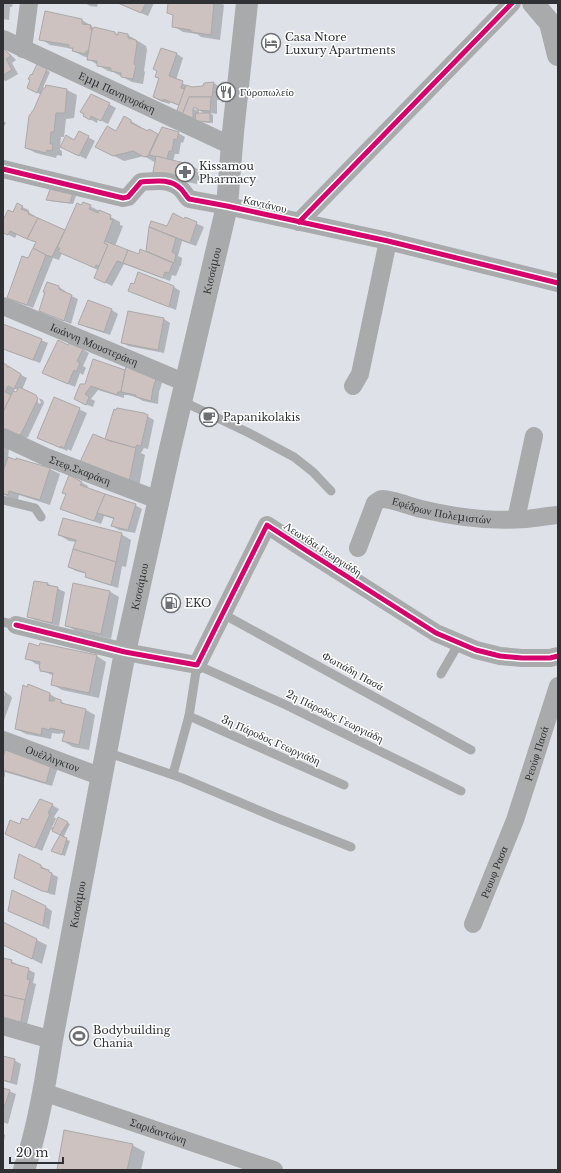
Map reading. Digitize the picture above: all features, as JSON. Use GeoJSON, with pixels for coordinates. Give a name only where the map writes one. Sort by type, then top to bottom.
{"type":"FeatureCollection","features":[{"type":"Feature","properties":{"kind":"main road","name":"Κισσάμου"},"geometry":{"type":"LineString","coordinates":[[24,1170],[29,1155],[43,1092],[125,652],[158,500],[227,206],[247,3]]}},
{"type":"Feature","properties":{"kind":"main road"},"geometry":{"type":"LineString","coordinates":[[532,3],[550,23],[558,55]]}},
{"type":"Feature","properties":{"kind":"street"},"geometry":{"type":"LineString","coordinates":[[22,49],[29,3]]}},
{"type":"Feature","properties":{"kind":"street"},"geometry":{"type":"LineString","coordinates":[[299,222],[512,3]]}},
{"type":"Feature","properties":{"kind":"street","name":"Εμμ Πανηγυράκη"},"geometry":{"type":"LineString","coordinates":[[3,39],[232,146]]}},
{"type":"Feature","properties":{"kind":"street","name":"Καντάνου"},"geometry":{"type":"LineString","coordinates":[[3,169],[123,198],[128,197],[141,182],[163,180],[180,188],[189,199],[388,241],[558,283]]}},
{"type":"Feature","properties":{"kind":"street"},"geometry":{"type":"LineString","coordinates":[[353,386],[360,374],[388,241]]}},
{"type":"Feature","properties":{"kind":"street","name":"Ιωάννη Μουστεράκη"},"geometry":{"type":"LineString","coordinates":[[3,306],[184,392]]}},
{"type":"Feature","properties":{"kind":"street"},"geometry":{"type":"LineString","coordinates":[[516,520],[534,436]]}},
{"type":"Feature","properties":{"kind":"street","name":"Στεφ.Σκαράκη"},"geometry":{"type":"LineString","coordinates":[[3,437],[46,457],[158,500]]}},
{"type":"Feature","properties":{"kind":"street","name":"Εφέδρων Πολεμιστών"},"geometry":{"type":"LineString","coordinates":[[358,548],[375,503],[381,499],[387,499],[419,509],[442,514],[497,520],[516,520],[558,515]]}},
{"type":"Feature","properties":{"kind":"street","name":"Λεωνίδα Γεωργιάδη"},"geometry":{"type":"LineString","coordinates":[[197,666],[268,525],[313,556],[436,633],[476,650],[500,656],[522,658],[550,658],[558,656]]}},
{"type":"Feature","properties":{"kind":"street"},"geometry":{"type":"LineString","coordinates":[[10,623],[125,652],[197,666]]}},
{"type":"Feature","properties":{"kind":"street","name":"Ρεούφ Πασά"},"geometry":{"type":"LineString","coordinates":[[515,820],[558,687]]}},
{"type":"Feature","properties":{"kind":"street","name":"Ουέλλιγκτον"},"geometry":{"type":"LineString","coordinates":[[3,740],[102,777]]}},
{"type":"Feature","properties":{"kind":"street","name":"Ρεουφ Ρασα"},"geometry":{"type":"LineString","coordinates":[[473,924],[515,820]]}},
{"type":"Feature","properties":{"kind":"street"},"geometry":{"type":"LineString","coordinates":[[3,1026],[52,1040]]}},
{"type":"Feature","properties":{"kind":"street","name":"Σαριδαντώνη"},"geometry":{"type":"LineString","coordinates":[[43,1092],[274,1170]]}},
{"type":"Feature","properties":{"kind":"lane"},"geometry":{"type":"LineString","coordinates":[[184,392],[249,433],[294,457],[313,472],[331,491]]}},
{"type":"Feature","properties":{"kind":"lane"},"geometry":{"type":"LineString","coordinates":[[3,500],[35,508],[41,517]]}},
{"type":"Feature","properties":{"kind":"lane","name":"Φωτιάδη Πασά"},"geometry":{"type":"LineString","coordinates":[[223,614],[471,750]]}},
{"type":"Feature","properties":{"kind":"lane"},"geometry":{"type":"LineString","coordinates":[[441,674],[453,640]]}},
{"type":"Feature","properties":{"kind":"lane","name":"Λεωνίδα Γεωργιάδη"},"geometry":{"type":"LineString","coordinates":[[173,774],[189,716],[197,666]]}},
{"type":"Feature","properties":{"kind":"lane","name":"2η Πάροδος Γεωργιάδη"},"geometry":{"type":"LineString","coordinates":[[197,666],[286,705],[461,791]]}},
{"type":"Feature","properties":{"kind":"lane","name":"3η Πάροδος Γεωργιάδη"},"geometry":{"type":"LineString","coordinates":[[189,716],[344,786]]}},
{"type":"Feature","properties":{"kind":"lane"},"geometry":{"type":"LineString","coordinates":[[106,752],[173,774],[351,847]]}},
{"type":"Feature","properties":{"kind":"building"},"geometry":{"type":"Polygon","coordinates":[[[118,3],[146,3],[141,13],[118,3]]]}},
{"type":"Feature","properties":{"kind":"building"},"geometry":{"type":"Polygon","coordinates":[[[168,3],[214,3],[211,35],[172,27],[173,15],[167,13],[168,3]]]}},
{"type":"Feature","properties":{"kind":"building"},"geometry":{"type":"Polygon","coordinates":[[[45,11],[82,19],[82,24],[91,25],[90,29],[92,29],[89,51],[86,51],[86,54],[72,51],[73,48],[69,48],[69,45],[39,40],[45,11]]]}},
{"type":"Feature","properties":{"kind":"building"},"geometry":{"type":"Polygon","coordinates":[[[94,27],[115,32],[115,34],[118,35],[118,32],[128,34],[128,38],[136,40],[137,44],[134,64],[136,65],[133,79],[121,77],[121,73],[111,71],[111,68],[97,66],[97,61],[87,60],[92,29],[94,27]]]}},
{"type":"Feature","properties":{"kind":"building"},"geometry":{"type":"Polygon","coordinates":[[[3,48],[11,56],[6,59],[12,70],[3,75],[3,48]]]}},
{"type":"Feature","properties":{"kind":"building"},"geometry":{"type":"Polygon","coordinates":[[[161,48],[177,53],[169,76],[183,81],[181,88],[185,89],[179,105],[153,97],[159,78],[155,77],[157,71],[153,69],[161,48]]]}},
{"type":"Feature","properties":{"kind":"building"},"geometry":{"type":"Polygon","coordinates":[[[37,64],[47,69],[37,93],[27,88],[30,80],[28,79],[31,74],[32,75],[37,64]]]}},
{"type":"Feature","properties":{"kind":"building"},"geometry":{"type":"Polygon","coordinates":[[[214,82],[212,97],[189,97],[181,118],[175,116],[186,85],[192,87],[203,86],[204,83],[214,82]]]}},
{"type":"Feature","properties":{"kind":"building"},"geometry":{"type":"Polygon","coordinates":[[[46,85],[67,89],[65,113],[56,113],[54,132],[51,132],[50,144],[53,144],[52,151],[47,150],[46,153],[25,148],[29,116],[46,85]]]}},
{"type":"Feature","properties":{"kind":"building"},"geometry":{"type":"Polygon","coordinates":[[[91,94],[110,103],[101,121],[91,116],[90,120],[83,116],[84,114],[80,112],[91,94]]]}},
{"type":"Feature","properties":{"kind":"building"},"geometry":{"type":"Polygon","coordinates":[[[189,97],[211,97],[210,111],[197,110],[197,108],[193,108],[193,121],[181,118],[189,97]]]}},
{"type":"Feature","properties":{"kind":"building"},"geometry":{"type":"Polygon","coordinates":[[[196,113],[210,113],[210,122],[195,121],[196,113]]]}},
{"type":"Feature","properties":{"kind":"building"},"geometry":{"type":"Polygon","coordinates":[[[124,116],[131,120],[131,123],[148,131],[149,129],[158,134],[148,156],[144,157],[133,151],[113,156],[95,147],[107,126],[116,131],[124,116]]]}},
{"type":"Feature","properties":{"kind":"building"},"geometry":{"type":"Polygon","coordinates":[[[162,127],[179,132],[177,140],[174,139],[172,151],[169,151],[167,159],[149,155],[162,127]]]}},
{"type":"Feature","properties":{"kind":"building"},"geometry":{"type":"Polygon","coordinates":[[[79,131],[89,136],[79,156],[60,147],[66,135],[74,140],[79,131]]]}},
{"type":"Feature","properties":{"kind":"building"},"geometry":{"type":"Polygon","coordinates":[[[156,156],[192,165],[191,168],[195,169],[193,178],[191,177],[190,181],[153,172],[156,156]]]}},
{"type":"Feature","properties":{"kind":"building"},"geometry":{"type":"Polygon","coordinates":[[[51,187],[73,193],[70,203],[46,200],[51,187]]]}},
{"type":"Feature","properties":{"kind":"building"},"geometry":{"type":"Polygon","coordinates":[[[83,202],[91,205],[89,209],[98,213],[99,210],[111,215],[110,219],[113,220],[104,243],[108,245],[99,266],[96,265],[95,268],[58,252],[60,248],[57,248],[77,203],[81,205],[83,202]]]}},
{"type":"Feature","properties":{"kind":"building"},"geometry":{"type":"Polygon","coordinates":[[[17,203],[23,206],[21,209],[29,212],[28,214],[38,218],[27,239],[10,231],[8,235],[3,233],[3,220],[8,210],[13,212],[17,203]]]}},
{"type":"Feature","properties":{"kind":"building"},"geometry":{"type":"Polygon","coordinates":[[[173,213],[184,219],[185,217],[197,222],[190,243],[149,227],[151,221],[167,226],[173,213]]]}},
{"type":"Feature","properties":{"kind":"building"},"geometry":{"type":"Polygon","coordinates":[[[38,218],[65,230],[52,257],[33,248],[36,242],[27,239],[38,218]]]}},
{"type":"Feature","properties":{"kind":"building"},"geometry":{"type":"Polygon","coordinates":[[[149,227],[176,238],[172,252],[176,254],[174,263],[146,251],[149,227]]]}},
{"type":"Feature","properties":{"kind":"building"},"geometry":{"type":"Polygon","coordinates":[[[105,241],[128,250],[123,263],[117,261],[105,283],[94,278],[108,245],[104,243],[105,241]]]}},
{"type":"Feature","properties":{"kind":"building"},"geometry":{"type":"Polygon","coordinates":[[[33,248],[46,255],[27,305],[7,298],[22,256],[28,258],[33,248]]]}},
{"type":"Feature","properties":{"kind":"building"},"geometry":{"type":"Polygon","coordinates":[[[140,249],[173,263],[169,273],[165,272],[163,278],[123,263],[128,250],[139,254],[140,249]]]}},
{"type":"Feature","properties":{"kind":"building"},"geometry":{"type":"Polygon","coordinates":[[[138,272],[174,286],[169,307],[128,291],[131,283],[134,284],[138,272]]]}},
{"type":"Feature","properties":{"kind":"building"},"geometry":{"type":"Polygon","coordinates":[[[47,282],[59,286],[59,289],[72,295],[64,321],[39,311],[47,282]]]}},
{"type":"Feature","properties":{"kind":"building"},"geometry":{"type":"Polygon","coordinates":[[[88,300],[112,309],[104,332],[78,324],[88,300]]]}},
{"type":"Feature","properties":{"kind":"building"},"geometry":{"type":"Polygon","coordinates":[[[128,311],[164,318],[158,350],[121,343],[128,311]]]}},
{"type":"Feature","properties":{"kind":"building"},"geometry":{"type":"Polygon","coordinates":[[[3,324],[42,339],[33,360],[3,349],[3,324]]]}},
{"type":"Feature","properties":{"kind":"building"},"geometry":{"type":"Polygon","coordinates":[[[58,340],[68,345],[69,343],[83,349],[77,361],[80,363],[76,372],[74,370],[68,384],[42,373],[58,340]]]}},
{"type":"Feature","properties":{"kind":"building"},"geometry":{"type":"Polygon","coordinates":[[[93,359],[125,370],[121,392],[118,392],[117,395],[91,386],[85,394],[89,397],[86,405],[74,399],[80,384],[85,384],[93,359]]]}},
{"type":"Feature","properties":{"kind":"building"},"geometry":{"type":"Polygon","coordinates":[[[3,363],[7,365],[8,368],[8,366],[21,374],[14,389],[8,386],[5,392],[11,395],[3,412],[3,363]]]}},
{"type":"Feature","properties":{"kind":"building"},"geometry":{"type":"Polygon","coordinates":[[[126,366],[156,379],[151,401],[136,397],[136,395],[121,392],[126,366]]]}},
{"type":"Feature","properties":{"kind":"building"},"geometry":{"type":"Polygon","coordinates":[[[19,387],[36,395],[38,399],[21,434],[17,436],[3,429],[3,412],[13,391],[16,392],[19,387]]]}},
{"type":"Feature","properties":{"kind":"building"},"geometry":{"type":"Polygon","coordinates":[[[54,397],[80,408],[64,448],[37,438],[54,397]]]}},
{"type":"Feature","properties":{"kind":"building"},"geometry":{"type":"Polygon","coordinates":[[[117,408],[148,415],[141,446],[137,445],[135,448],[105,439],[114,409],[116,410],[117,408]]]}},
{"type":"Feature","properties":{"kind":"building"},"geometry":{"type":"Polygon","coordinates":[[[93,434],[110,441],[136,448],[129,482],[79,464],[93,434]]]}},
{"type":"Feature","properties":{"kind":"building"},"geometry":{"type":"Polygon","coordinates":[[[8,457],[50,468],[40,500],[9,491],[8,495],[3,494],[3,471],[8,457]]]}},
{"type":"Feature","properties":{"kind":"building"},"geometry":{"type":"Polygon","coordinates":[[[69,475],[82,482],[80,485],[105,494],[94,521],[60,509],[66,494],[62,493],[69,475]]]}},
{"type":"Feature","properties":{"kind":"building"},"geometry":{"type":"Polygon","coordinates":[[[105,494],[136,504],[128,530],[111,526],[114,518],[97,513],[105,494]]]}},
{"type":"Feature","properties":{"kind":"building"},"geometry":{"type":"Polygon","coordinates":[[[63,518],[122,533],[116,562],[73,549],[76,540],[58,535],[63,518]]]}},
{"type":"Feature","properties":{"kind":"building"},"geometry":{"type":"Polygon","coordinates":[[[73,549],[116,562],[111,585],[85,577],[86,573],[68,567],[73,549]]]}},
{"type":"Feature","properties":{"kind":"building"},"geometry":{"type":"Polygon","coordinates":[[[34,581],[48,583],[47,585],[58,587],[52,623],[27,617],[34,581]]]}},
{"type":"Feature","properties":{"kind":"building"},"geometry":{"type":"Polygon","coordinates":[[[73,583],[110,591],[101,634],[65,626],[73,583]]]}},
{"type":"Feature","properties":{"kind":"building"},"geometry":{"type":"Polygon","coordinates":[[[29,643],[39,646],[40,643],[97,655],[89,693],[51,685],[53,673],[40,671],[40,662],[25,659],[29,643]]]}},
{"type":"Feature","properties":{"kind":"building"},"geometry":{"type":"Polygon","coordinates":[[[28,684],[50,693],[49,701],[54,701],[55,698],[61,700],[61,703],[86,709],[79,745],[62,741],[65,731],[42,728],[41,735],[15,729],[23,685],[27,687],[28,684]]]}},
{"type":"Feature","properties":{"kind":"building"},"geometry":{"type":"Polygon","coordinates":[[[3,690],[6,694],[3,701],[3,690]]]}},
{"type":"Feature","properties":{"kind":"building"},"geometry":{"type":"Polygon","coordinates":[[[6,748],[52,762],[46,783],[3,770],[3,757],[6,748]]]}},
{"type":"Feature","properties":{"kind":"building"},"geometry":{"type":"Polygon","coordinates":[[[40,799],[53,804],[48,813],[50,814],[35,848],[5,834],[10,820],[20,824],[22,818],[28,820],[40,799]]]}},
{"type":"Feature","properties":{"kind":"building"},"geometry":{"type":"Polygon","coordinates":[[[58,817],[68,822],[60,835],[52,831],[58,817]]]}},
{"type":"Feature","properties":{"kind":"building"},"geometry":{"type":"Polygon","coordinates":[[[60,835],[67,838],[62,855],[51,851],[60,835]]]}},
{"type":"Feature","properties":{"kind":"building"},"geometry":{"type":"Polygon","coordinates":[[[19,854],[41,865],[41,868],[49,870],[49,872],[52,873],[48,892],[42,891],[14,878],[19,854]]]}},
{"type":"Feature","properties":{"kind":"building"},"geometry":{"type":"Polygon","coordinates":[[[12,890],[46,906],[43,926],[8,911],[12,890]]]}},
{"type":"Feature","properties":{"kind":"building"},"geometry":{"type":"Polygon","coordinates":[[[3,922],[37,939],[32,959],[3,945],[3,922]]]}},
{"type":"Feature","properties":{"kind":"building"},"geometry":{"type":"Polygon","coordinates":[[[3,958],[12,960],[11,963],[29,968],[27,979],[30,980],[25,1000],[3,995],[3,958]]]}},
{"type":"Feature","properties":{"kind":"building"},"geometry":{"type":"Polygon","coordinates":[[[3,995],[25,1000],[20,1026],[3,1021],[3,995]]]}},
{"type":"Feature","properties":{"kind":"building"},"geometry":{"type":"Polygon","coordinates":[[[3,1056],[15,1059],[11,1082],[3,1080],[3,1056]]]}},
{"type":"Feature","properties":{"kind":"building"},"geometry":{"type":"Polygon","coordinates":[[[3,1088],[10,1090],[5,1105],[3,1105],[3,1088]]]}},
{"type":"Feature","properties":{"kind":"building"},"geometry":{"type":"Polygon","coordinates":[[[64,1130],[133,1144],[127,1170],[57,1170],[64,1130]]]}},
{"type":"Feature","properties":{"kind":"cycle path"},"geometry":{"type":"LineString","coordinates":[[299,222],[512,3]]}},
{"type":"Feature","properties":{"kind":"cycle path"},"geometry":{"type":"LineString","coordinates":[[3,169],[123,198],[128,197],[141,182],[157,181],[172,183],[182,190],[189,199],[388,241],[558,283]]}},
{"type":"Feature","properties":{"kind":"cycle path"},"geometry":{"type":"LineString","coordinates":[[16,625],[125,652],[197,665],[267,525],[436,633],[476,650],[500,656],[522,658],[550,658],[558,656]]}},
{"type":"Feature","properties":{"kind":"place","name":"Casa Ntore Luxury Apartments"},"geometry":{"type":"Point","coordinates":[271,43]}},
{"type":"Feature","properties":{"kind":"place","name":"Γύροπωλείο"},"geometry":{"type":"Point","coordinates":[226,92]}},
{"type":"Feature","properties":{"kind":"place","name":"Kissamou Pharmacy"},"geometry":{"type":"Point","coordinates":[185,172]}},
{"type":"Feature","properties":{"kind":"place","name":"Papanikolakis"},"geometry":{"type":"Point","coordinates":[209,417]}},
{"type":"Feature","properties":{"kind":"place","name":"EKO"},"geometry":{"type":"Point","coordinates":[171,603]}},
{"type":"Feature","properties":{"kind":"place","name":"Bodybuilding Chania"},"geometry":{"type":"Point","coordinates":[79,1036]}}]}
